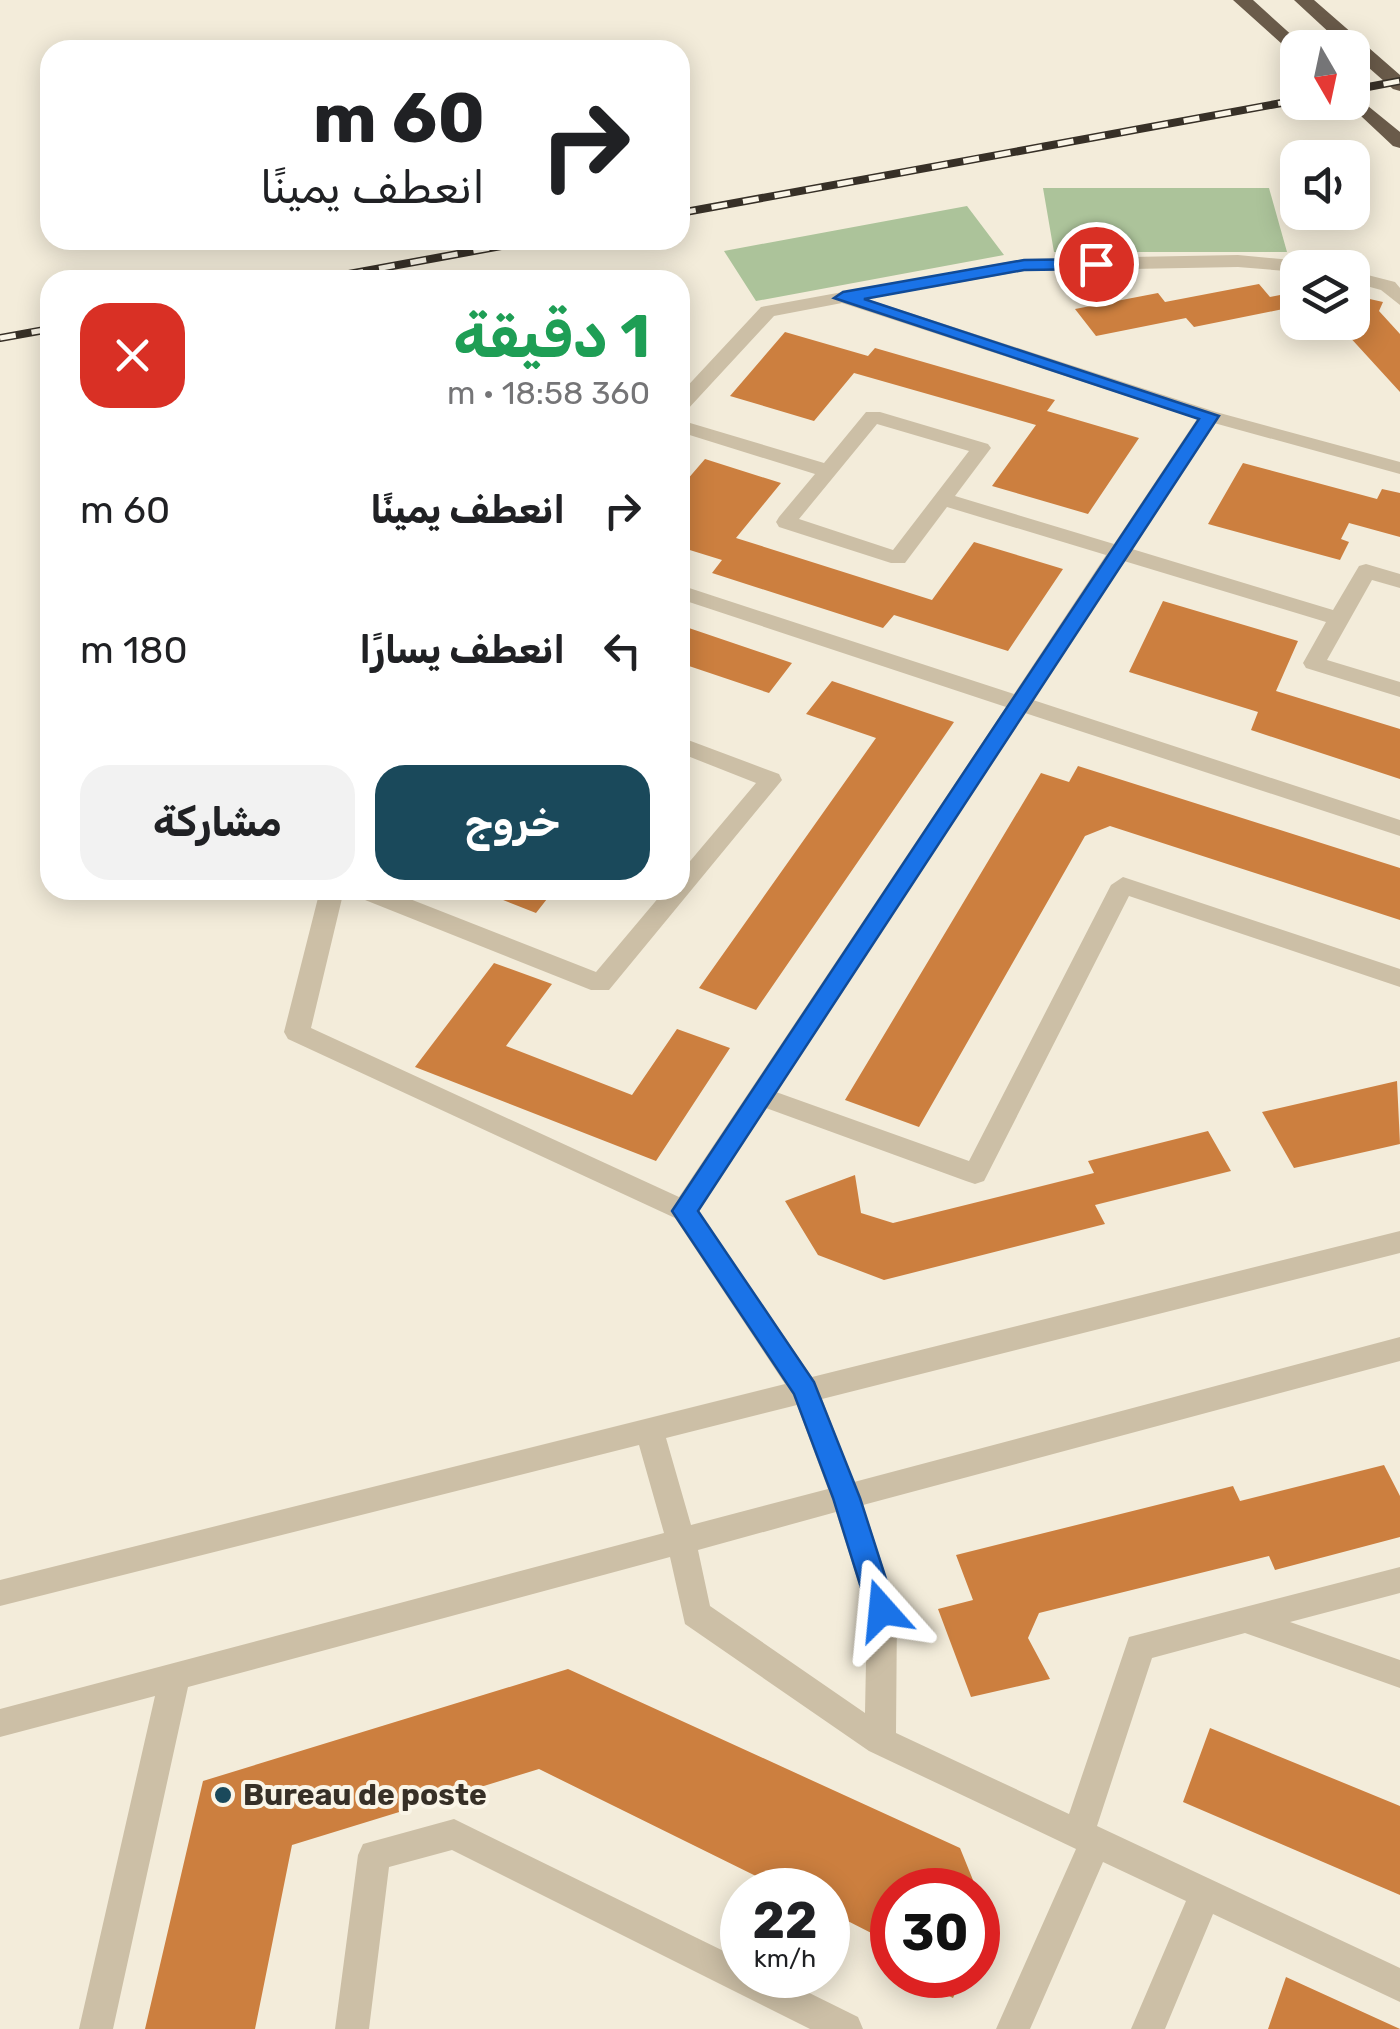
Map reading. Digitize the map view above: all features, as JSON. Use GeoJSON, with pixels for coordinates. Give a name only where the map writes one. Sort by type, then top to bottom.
{"type":"FeatureCollection","features":[{"type":"Feature","properties":{"kind":"highway"},"geometry":{"type":"LineString","coordinates":[[1242,0],[1280,33]]}},
{"type":"Feature","properties":{"kind":"highway"},"geometry":{"type":"LineString","coordinates":[[1303,0],[1400,85]]}},
{"type":"Feature","properties":{"kind":"highway"},"geometry":{"type":"LineString","coordinates":[[1370,114],[1400,142]]}},
{"type":"Feature","properties":{"kind":"street"},"geometry":{"type":"LineString","coordinates":[[690,395],[768,311],[1024,265],[1238,262],[1280,265]]}},
{"type":"Feature","properties":{"kind":"street"},"geometry":{"type":"LineString","coordinates":[[1370,281],[1388,286],[1400,299]]}},
{"type":"Feature","properties":{"kind":"street"},"geometry":{"type":"LineString","coordinates":[[843,298],[1210,416],[1400,468]]}},
{"type":"Feature","properties":{"kind":"street"},"geometry":{"type":"LineString","coordinates":[[872,416],[981,448],[942,499],[898,558],[786,522],[872,416]]}},
{"type":"Feature","properties":{"kind":"street"},"geometry":{"type":"LineString","coordinates":[[684,1211],[1210,416]]}},
{"type":"Feature","properties":{"kind":"street"},"geometry":{"type":"LineString","coordinates":[[690,429],[828,471]]}},
{"type":"Feature","properties":{"kind":"street"},"geometry":{"type":"LineString","coordinates":[[942,499],[1339,619]]}},
{"type":"Feature","properties":{"kind":"street"},"geometry":{"type":"LineString","coordinates":[[1400,580],[1366,570],[1314,663],[1400,690]]}},
{"type":"Feature","properties":{"kind":"street"},"geometry":{"type":"LineString","coordinates":[[690,595],[1400,828]]}},
{"type":"Feature","properties":{"kind":"street"},"geometry":{"type":"LineString","coordinates":[[690,749],[771,780],[690,877]]}},
{"type":"Feature","properties":{"kind":"street"},"geometry":{"type":"LineString","coordinates":[[760,1096],[975,1174],[1123,885],[1400,978]]}},
{"type":"Feature","properties":{"kind":"street"},"geometry":{"type":"LineString","coordinates":[[330,900],[297,1032],[684,1211],[805,1390],[846,1498],[882,1610],[880,1741]]}},
{"type":"Feature","properties":{"kind":"street"},"geometry":{"type":"LineString","coordinates":[[387,900],[600,984],[671,900]]}},
{"type":"Feature","properties":{"kind":"street"},"geometry":{"type":"LineString","coordinates":[[0,1593],[1400,1242]]}},
{"type":"Feature","properties":{"kind":"street"},"geometry":{"type":"LineString","coordinates":[[0,1723],[1400,1349]]}},
{"type":"Feature","properties":{"kind":"street"},"geometry":{"type":"LineString","coordinates":[[650,1432],[682,1540],[696,1614],[880,1741],[1400,1984]]}},
{"type":"Feature","properties":{"kind":"street"},"geometry":{"type":"LineString","coordinates":[[1013,2029],[1087,1836],[1140,1647],[1400,1580]]}},
{"type":"Feature","properties":{"kind":"street"},"geometry":{"type":"LineString","coordinates":[[1246,1620],[1400,1674]]}},
{"type":"Feature","properties":{"kind":"street"},"geometry":{"type":"LineString","coordinates":[[96,2029],[175,1676]]}},
{"type":"Feature","properties":{"kind":"street"},"geometry":{"type":"LineString","coordinates":[[352,2029],[374,1856],[454,1834],[846,2029]]}},
{"type":"Feature","properties":{"kind":"street"},"geometry":{"type":"LineString","coordinates":[[1148,2029],[1206,1892]]}},
{"type":"Feature","properties":{"kind":"green space"},"geometry":{"type":"Polygon","coordinates":[[[1043,188],[1269,188],[1286,250],[1280,252],[1054,252],[1043,188]]]}},
{"type":"Feature","properties":{"kind":"green space"},"geometry":{"type":"Polygon","coordinates":[[[967,206],[1004,255],[756,301],[724,251],[967,206]]]}},
{"type":"Feature","properties":{"kind":"building"},"geometry":{"type":"Polygon","coordinates":[[[1259,284],[1270,297],[1280,295],[1280,310],[1194,327],[1186,318],[1096,336],[1075,309],[1158,293],[1165,302],[1259,284]]]}},
{"type":"Feature","properties":{"kind":"building"},"geometry":{"type":"Polygon","coordinates":[[[1370,299],[1383,302],[1379,311],[1400,334],[1400,392],[1352,340],[1370,340],[1370,299]]]}},
{"type":"Feature","properties":{"kind":"building"},"geometry":{"type":"Polygon","coordinates":[[[785,332],[868,356],[875,348],[1055,400],[1047,411],[1139,438],[1088,514],[992,486],[1036,425],[854,373],[814,421],[730,396],[785,332]]]}},
{"type":"Feature","properties":{"kind":"building"},"geometry":{"type":"Polygon","coordinates":[[[705,459],[781,483],[736,538],[932,600],[974,542],[1063,569],[1008,651],[894,615],[883,628],[712,573],[722,560],[690,550],[690,476],[705,459]]]}},
{"type":"Feature","properties":{"kind":"building"},"geometry":{"type":"Polygon","coordinates":[[[1243,463],[1377,499],[1382,489],[1400,493],[1400,537],[1349,523],[1341,539],[1349,542],[1340,560],[1208,524],[1243,463]]]}},
{"type":"Feature","properties":{"kind":"building"},"geometry":{"type":"Polygon","coordinates":[[[1163,601],[1298,641],[1276,691],[1400,729],[1400,779],[1251,730],[1258,712],[1129,672],[1163,601]]]}},
{"type":"Feature","properties":{"kind":"building"},"geometry":{"type":"Polygon","coordinates":[[[690,628],[792,663],[769,693],[690,666],[690,628]]]}},
{"type":"Feature","properties":{"kind":"building"},"geometry":{"type":"Polygon","coordinates":[[[832,681],[954,722],[756,1010],[699,988],[876,738],[806,714],[832,681]]]}},
{"type":"Feature","properties":{"kind":"building"},"geometry":{"type":"Polygon","coordinates":[[[1078,766],[1400,868],[1400,920],[1110,826],[1085,836],[919,1127],[845,1100],[1041,773],[1069,782],[1078,766]]]}},
{"type":"Feature","properties":{"kind":"building"},"geometry":{"type":"Polygon","coordinates":[[[503,900],[546,900],[536,913],[503,900]]]}},
{"type":"Feature","properties":{"kind":"building"},"geometry":{"type":"Polygon","coordinates":[[[494,963],[552,984],[506,1046],[632,1095],[677,1029],[730,1048],[656,1161],[415,1067],[494,963]]]}},
{"type":"Feature","properties":{"kind":"building"},"geometry":{"type":"Polygon","coordinates":[[[1397,1081],[1400,1144],[1294,1168],[1262,1112],[1397,1081]]]}},
{"type":"Feature","properties":{"kind":"building"},"geometry":{"type":"Polygon","coordinates":[[[1208,1131],[1231,1171],[1095,1205],[1105,1224],[884,1280],[818,1255],[785,1201],[855,1175],[861,1213],[893,1223],[1094,1173],[1088,1161],[1208,1131]]]}},
{"type":"Feature","properties":{"kind":"building"},"geometry":{"type":"Polygon","coordinates":[[[1384,1465],[1400,1496],[1400,1537],[1275,1570],[1269,1556],[1039,1613],[1028,1638],[1050,1679],[971,1697],[938,1609],[973,1600],[956,1555],[1233,1486],[1240,1501],[1384,1465]]]}},
{"type":"Feature","properties":{"kind":"building"},"geometry":{"type":"Polygon","coordinates":[[[568,1669],[960,1848],[968,1868],[870,1868],[870,1932],[850,1922],[850,1868],[739,1868],[539,1769],[292,1845],[255,2029],[145,2029],[203,1781],[568,1669]]]}},
{"type":"Feature","properties":{"kind":"building"},"geometry":{"type":"Polygon","coordinates":[[[1210,1728],[1400,1806],[1400,1895],[1183,1802],[1210,1728]]]}},
{"type":"Feature","properties":{"kind":"building"},"geometry":{"type":"Polygon","coordinates":[[[1286,1977],[1400,2029],[1268,2029],[1286,1977]]]}},
{"type":"Feature","properties":{"kind":"railway"},"geometry":{"type":"LineString","coordinates":[[1370,87],[1400,81]]}},
{"type":"Feature","properties":{"kind":"railway"},"geometry":{"type":"LineString","coordinates":[[690,211],[1280,103]]}},
{"type":"Feature","properties":{"kind":"railway"},"geometry":{"type":"LineString","coordinates":[[370,270],[480,250]]}},
{"type":"Feature","properties":{"kind":"railway"},"geometry":{"type":"LineString","coordinates":[[0,338],[40,331]]}},
{"type":"Feature","properties":{"kind":"place","name":"Bureau de poste"},"geometry":{"type":"Point","coordinates":[223,1795]}},
{"type":"Feature","properties":{"kind":"route"},"geometry":{"type":"LineString","coordinates":[[882,1610],[846,1498],[805,1390],[684,1211],[1210,416],[843,298],[1024,265],[1096,264]]}}]}
